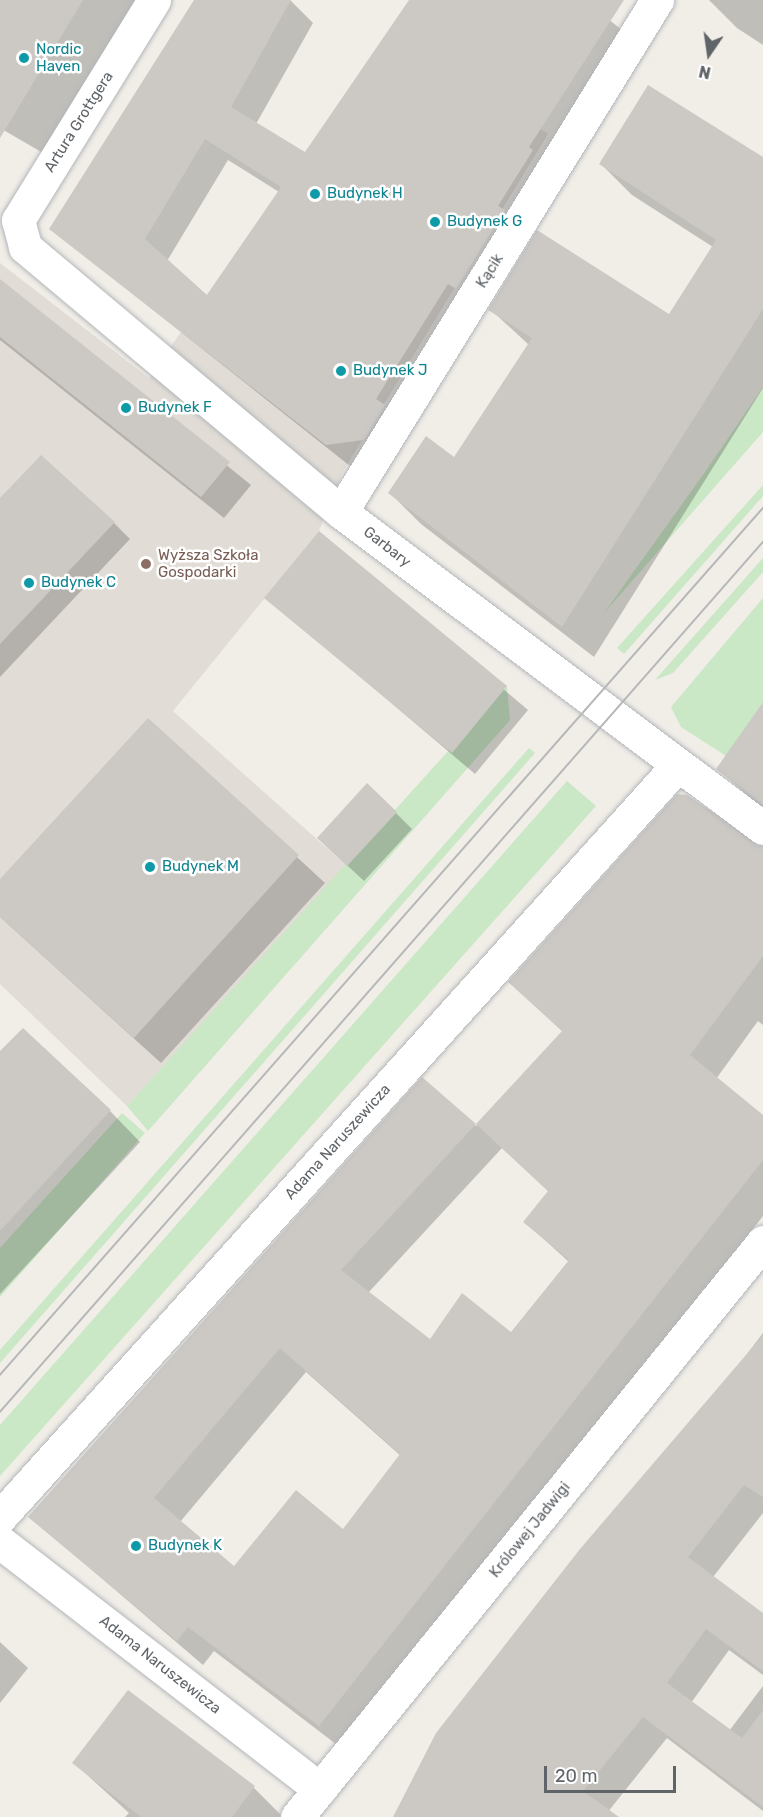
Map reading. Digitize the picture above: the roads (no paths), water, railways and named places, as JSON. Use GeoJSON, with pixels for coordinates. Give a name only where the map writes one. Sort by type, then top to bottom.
{"type":"FeatureCollection","features":[{"type":"Feature","properties":{"kind":"street","name":"Artura Grottgera"},"geometry":{"type":"LineString","coordinates":[[25,247],[18,220],[154,0]]}},
{"type":"Feature","properties":{"kind":"street","name":"Kącik"},"geometry":{"type":"LineString","coordinates":[[341,512],[657,0]]}},
{"type":"Feature","properties":{"kind":"street","name":"Garbary"},"geometry":{"type":"LineString","coordinates":[[25,247],[341,512],[676,767],[763,828]]}},
{"type":"Feature","properties":{"kind":"street","name":"Adama Naruszewicza"},"geometry":{"type":"LineString","coordinates":[[0,1517],[676,767]]}},
{"type":"Feature","properties":{"kind":"street","name":"Królowej Jadwigi"},"geometry":{"type":"LineString","coordinates":[[297,1817],[763,1242]]}},
{"type":"Feature","properties":{"kind":"street","name":"Adama Naruszewicza"},"geometry":{"type":"LineString","coordinates":[[0,1542],[320,1789]]}},
{"type":"Feature","properties":{"kind":"tram line"},"geometry":{"type":"LineString","coordinates":[[0,1375],[763,508]]}},
{"type":"Feature","properties":{"kind":"tram line"},"geometry":{"type":"LineString","coordinates":[[0,1412],[763,542]]}},
{"type":"Feature","properties":{"kind":"place","name":"Nordic Haven"},"geometry":{"type":"Point","coordinates":[24,58]}},
{"type":"Feature","properties":{"kind":"place","name":"Budynek H"},"geometry":{"type":"Point","coordinates":[315,194]}},
{"type":"Feature","properties":{"kind":"place","name":"Budynek G"},"geometry":{"type":"Point","coordinates":[435,222]}},
{"type":"Feature","properties":{"kind":"place","name":"Budynek J"},"geometry":{"type":"Point","coordinates":[341,371]}},
{"type":"Feature","properties":{"kind":"place","name":"Budynek F"},"geometry":{"type":"Point","coordinates":[126,408]}},
{"type":"Feature","properties":{"kind":"place","name":"Wyższa Szkoła Gospodarki"},"geometry":{"type":"Point","coordinates":[146,564]}},
{"type":"Feature","properties":{"kind":"place","name":"Budynek C"},"geometry":{"type":"Point","coordinates":[29,583]}},
{"type":"Feature","properties":{"kind":"place","name":"Budynek M"},"geometry":{"type":"Point","coordinates":[150,867]}},
{"type":"Feature","properties":{"kind":"place","name":"Budynek K"},"geometry":{"type":"Point","coordinates":[136,1546]}}]}
